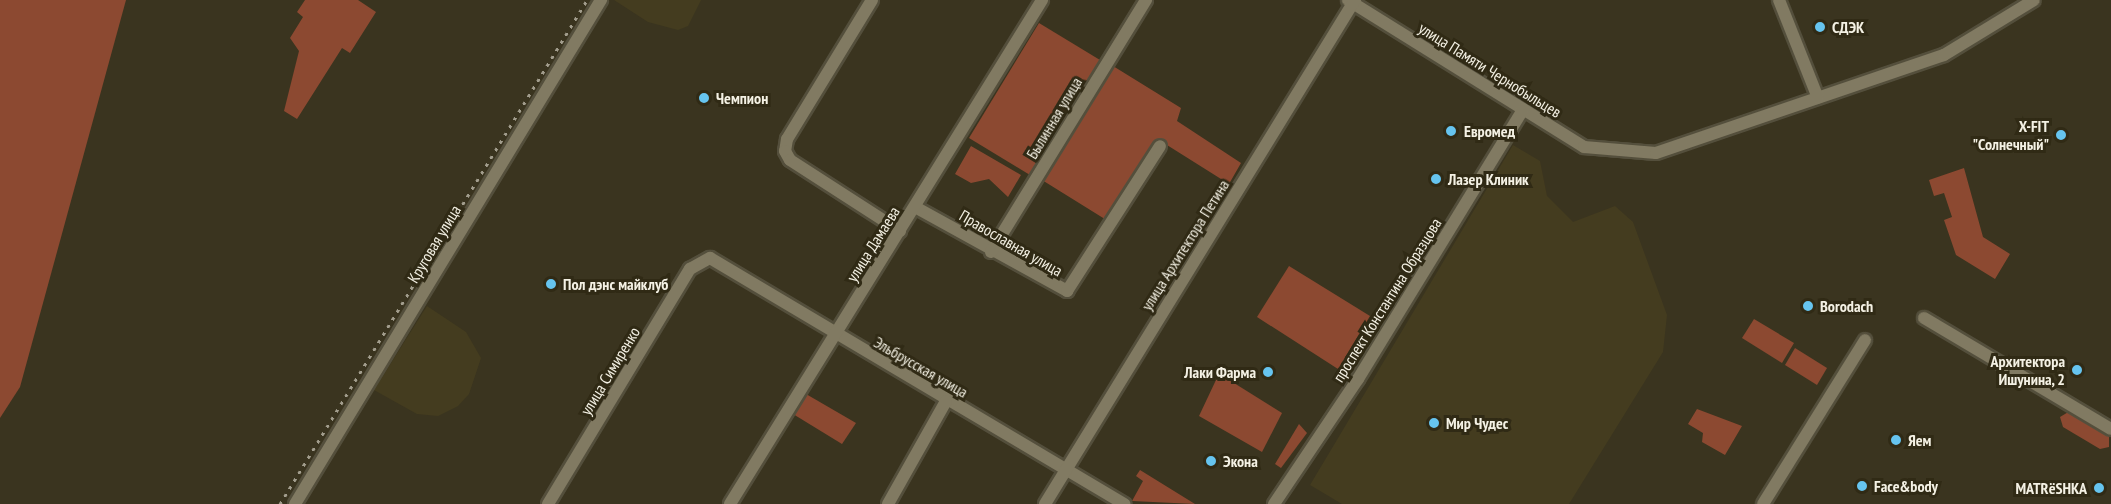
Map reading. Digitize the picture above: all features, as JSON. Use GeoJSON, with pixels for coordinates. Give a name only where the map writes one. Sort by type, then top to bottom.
{"type":"FeatureCollection","features":[{"type":"Feature","properties":{"kind":"street","name":"Круговая улица"},"geometry":{"type":"LineString","coordinates":[[295,504],[601,0]]}},
{"type":"Feature","properties":{"kind":"street"},"geometry":{"type":"LineString","coordinates":[[872,0],[787,139],[790,160],[900,231]]}},
{"type":"Feature","properties":{"kind":"street","name":"улица Дамаева"},"geometry":{"type":"LineString","coordinates":[[730,504],[1042,0]]}},
{"type":"Feature","properties":{"kind":"street","name":"Былинная улица"},"geometry":{"type":"LineString","coordinates":[[991,252],[1146,0]]}},
{"type":"Feature","properties":{"kind":"street"},"geometry":{"type":"LineString","coordinates":[[1779,0],[1818,98]]}},
{"type":"Feature","properties":{"kind":"street","name":"улица Памяти Чернобыльцев"},"geometry":{"type":"LineString","coordinates":[[1352,1],[1584,147],[1621,151],[1671,150],[1952,52],[2034,0]]}},
{"type":"Feature","properties":{"kind":"street","name":"улица Архитектора Петина"},"geometry":{"type":"LineString","coordinates":[[1045,504],[1352,1]]}},
{"type":"Feature","properties":{"kind":"street","name":"проспект Константина Образцова"},"geometry":{"type":"LineString","coordinates":[[1274,504],[1381,344],[1523,110]]}},
{"type":"Feature","properties":{"kind":"street","name":"Православная улица"},"geometry":{"type":"LineString","coordinates":[[915,207],[991,252],[1067,291],[1160,146]]}},
{"type":"Feature","properties":{"kind":"street","name":"Эльбрусская улица"},"geometry":{"type":"LineString","coordinates":[[702,259],[720,261],[834,336],[1124,504]]}},
{"type":"Feature","properties":{"kind":"street","name":"улица Симиренко"},"geometry":{"type":"LineString","coordinates":[[548,504],[690,268],[702,259]]}},
{"type":"Feature","properties":{"kind":"street"},"geometry":{"type":"LineString","coordinates":[[1924,318],[2111,429]]}},
{"type":"Feature","properties":{"kind":"street"},"geometry":{"type":"LineString","coordinates":[[1762,504],[1865,340]]}},
{"type":"Feature","properties":{"kind":"street"},"geometry":{"type":"LineString","coordinates":[[888,504],[946,401]]}},
{"type":"Feature","properties":{"kind":"shaded area"},"geometry":{"type":"Polygon","coordinates":[[[0,0],[126,0],[20,387],[0,418],[0,0]]]}},
{"type":"Feature","properties":{"kind":"shaded area"},"geometry":{"type":"Polygon","coordinates":[[[305,0],[358,0],[376,12],[350,53],[342,48],[297,119],[284,111],[299,51],[290,38],[303,17],[297,12],[305,0]]]}},
{"type":"Feature","properties":{"kind":"shaded area"},"geometry":{"type":"Polygon","coordinates":[[[614,0],[701,0],[688,26],[678,30],[648,22],[614,0]]]}},
{"type":"Feature","properties":{"kind":"shaded area"},"geometry":{"type":"Polygon","coordinates":[[[1039,23],[1100,60],[1030,175],[969,138],[1039,23]]]}},
{"type":"Feature","properties":{"kind":"shaded area"},"geometry":{"type":"Polygon","coordinates":[[[1113,66],[1181,108],[1177,121],[1241,163],[1229,184],[1159,140],[1108,221],[1042,180],[1113,66]]]}},
{"type":"Feature","properties":{"kind":"shaded area"},"geometry":{"type":"Polygon","coordinates":[[[1513,145],[1540,161],[1547,196],[1573,222],[1615,206],[1633,222],[1667,315],[1663,352],[1569,504],[1342,504],[1310,485],[1513,145]]]}},
{"type":"Feature","properties":{"kind":"shaded area"},"geometry":{"type":"Polygon","coordinates":[[[971,146],[1021,175],[1008,197],[989,179],[971,183],[955,174],[971,146]]]}},
{"type":"Feature","properties":{"kind":"shaded area"},"geometry":{"type":"Polygon","coordinates":[[[1964,168],[1983,237],[2010,254],[1995,279],[1956,255],[1944,220],[1952,217],[1944,193],[1934,196],[1929,180],[1964,168]]]}},
{"type":"Feature","properties":{"kind":"shaded area"},"geometry":{"type":"Polygon","coordinates":[[[1289,266],[1370,316],[1338,369],[1257,317],[1289,266]]]}},
{"type":"Feature","properties":{"kind":"shaded area"},"geometry":{"type":"Polygon","coordinates":[[[427,306],[466,332],[481,358],[469,394],[458,406],[438,416],[417,414],[374,390],[427,306]]]}},
{"type":"Feature","properties":{"kind":"shaded area"},"geometry":{"type":"Polygon","coordinates":[[[1754,319],[1794,343],[1782,363],[1742,338],[1754,319]]]}},
{"type":"Feature","properties":{"kind":"shaded area"},"geometry":{"type":"Polygon","coordinates":[[[1795,348],[1827,368],[1817,385],[1785,365],[1795,348]]]}},
{"type":"Feature","properties":{"kind":"shaded area"},"geometry":{"type":"Polygon","coordinates":[[[1226,378],[1282,413],[1262,452],[1199,416],[1216,380],[1226,378]]]}},
{"type":"Feature","properties":{"kind":"shaded area"},"geometry":{"type":"Polygon","coordinates":[[[806,394],[856,423],[842,444],[793,414],[806,394]]]}},
{"type":"Feature","properties":{"kind":"shaded area"},"geometry":{"type":"Polygon","coordinates":[[[1697,409],[1742,426],[1725,455],[1702,442],[1703,433],[1688,424],[1697,409]]]}},
{"type":"Feature","properties":{"kind":"shaded area"},"geometry":{"type":"Polygon","coordinates":[[[2070,411],[2109,434],[2109,447],[2100,449],[2063,427],[2060,417],[2070,411]]]}},
{"type":"Feature","properties":{"kind":"shaded area"},"geometry":{"type":"Polygon","coordinates":[[[1299,424],[1307,433],[1281,468],[1275,464],[1299,424]]]}},
{"type":"Feature","properties":{"kind":"shaded area"},"geometry":{"type":"Polygon","coordinates":[[[1140,470],[1195,504],[1132,501],[1143,481],[1136,476],[1140,470]]]}},
{"type":"Feature","properties":{"kind":"railway"},"geometry":{"type":"LineString","coordinates":[[280,504],[587,0]]}},
{"type":"Feature","properties":{"kind":"place","name":"СДЭК"},"geometry":{"type":"Point","coordinates":[1820,27]}},
{"type":"Feature","properties":{"kind":"place","name":"Чемпион"},"geometry":{"type":"Point","coordinates":[704,98]}},
{"type":"Feature","properties":{"kind":"place","name":"Евромед"},"geometry":{"type":"Point","coordinates":[1451,131]}},
{"type":"Feature","properties":{"kind":"place","name":"X-FIT \"Солнечный\""},"geometry":{"type":"Point","coordinates":[2061,135]}},
{"type":"Feature","properties":{"kind":"place","name":"Лазер Клиник"},"geometry":{"type":"Point","coordinates":[1436,179]}},
{"type":"Feature","properties":{"kind":"place","name":"Пол дэнс майклуб"},"geometry":{"type":"Point","coordinates":[551,284]}},
{"type":"Feature","properties":{"kind":"place","name":"Borodach"},"geometry":{"type":"Point","coordinates":[1808,306]}},
{"type":"Feature","properties":{"kind":"place","name":"Архитектора Ишунина, 2"},"geometry":{"type":"Point","coordinates":[2077,370]}},
{"type":"Feature","properties":{"kind":"place","name":"Лаки Фарма"},"geometry":{"type":"Point","coordinates":[1268,372]}},
{"type":"Feature","properties":{"kind":"place","name":"Мир Чудес"},"geometry":{"type":"Point","coordinates":[1434,423]}},
{"type":"Feature","properties":{"kind":"place","name":"Яем"},"geometry":{"type":"Point","coordinates":[1896,440]}},
{"type":"Feature","properties":{"kind":"place","name":"Экона"},"geometry":{"type":"Point","coordinates":[1211,461]}},
{"type":"Feature","properties":{"kind":"place","name":"Face&body"},"geometry":{"type":"Point","coordinates":[1862,486]}},
{"type":"Feature","properties":{"kind":"place","name":"MATRёSHKA"},"geometry":{"type":"Point","coordinates":[2099,488]}}]}
